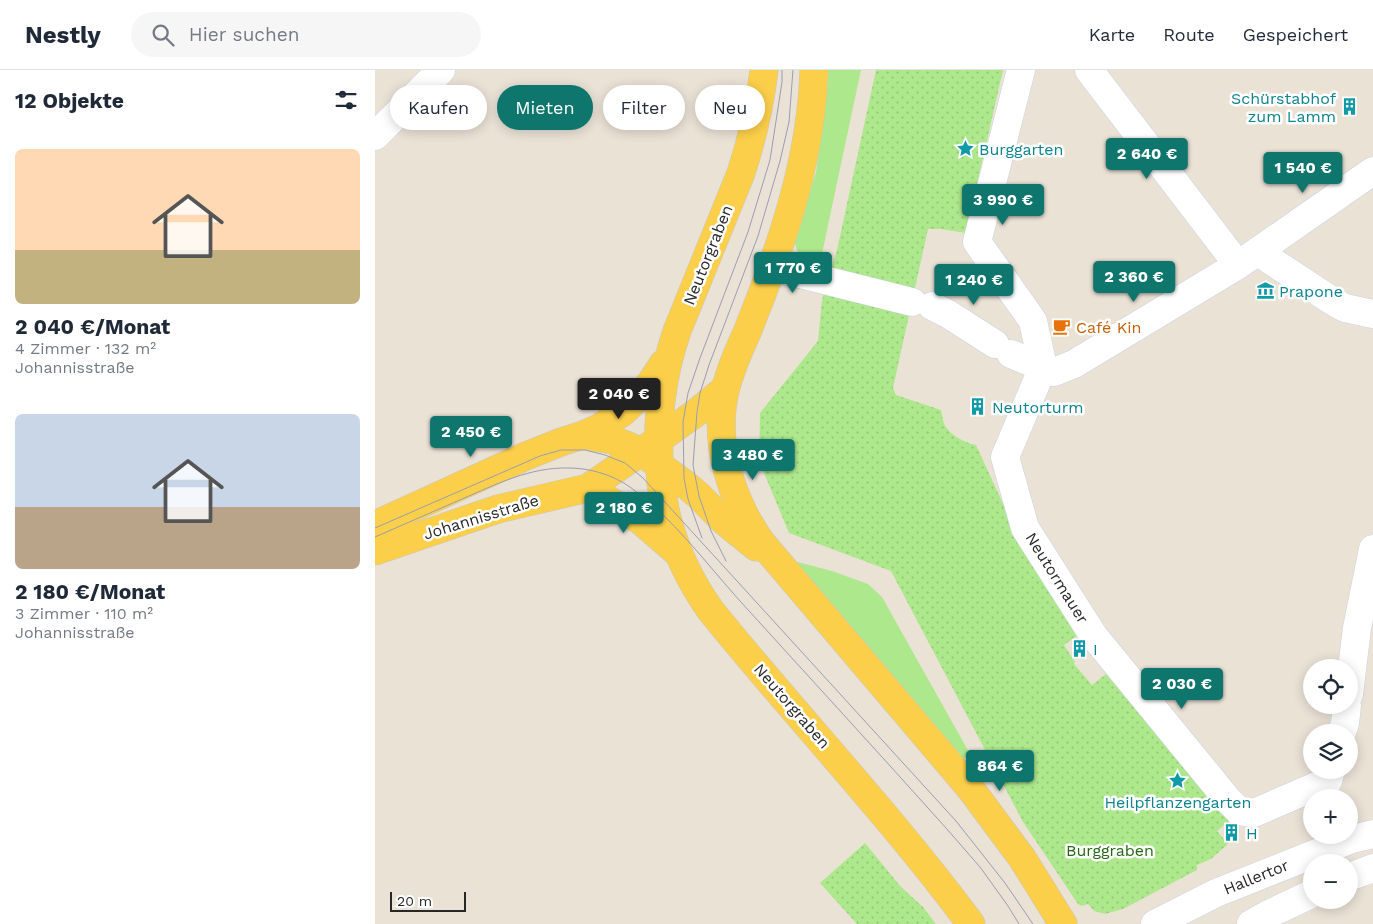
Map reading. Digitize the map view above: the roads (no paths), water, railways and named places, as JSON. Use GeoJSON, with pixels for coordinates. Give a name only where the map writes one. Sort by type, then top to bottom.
{"type":"FeatureCollection","features":[{"type":"Feature","properties":{"kind":"main road","name":"Neutorgraben"},"geometry":{"type":"LineString","coordinates":[[764,70],[755,126],[741,173],[669,352],[653,452],[667,518],[679,553],[695,586],[711,610],[883,812],[940,882],[971,924]]}},
{"type":"Feature","properties":{"kind":"main road"},"geometry":{"type":"LineString","coordinates":[[814,70],[811,112],[804,158],[792,206],[772,267],[725,389],[721,432],[727,467],[734,491],[755,533],[970,788],[1022,858],[1063,924]]}},
{"type":"Feature","properties":{"kind":"main road","name":"Johannisstraße"},"geometry":{"type":"LineString","coordinates":[[375,525],[527,456],[583,435],[613,419],[638,398],[652,381],[669,352]]}},
{"type":"Feature","properties":{"kind":"main road"},"geometry":{"type":"LineString","coordinates":[[725,389],[653,452],[724,521],[785,569]]}},
{"type":"Feature","properties":{"kind":"main road","name":"Johannisstraße"},"geometry":{"type":"LineString","coordinates":[[583,435],[612,440],[653,452]]}},
{"type":"Feature","properties":{"kind":"main road","name":"Johannisstraße"},"geometry":{"type":"LineString","coordinates":[[375,551],[498,509],[588,488],[653,452]]}},
{"type":"Feature","properties":{"kind":"main road"},"geometry":{"type":"LineString","coordinates":[[588,488],[641,520],[679,553]]}},
{"type":"Feature","properties":{"kind":"street"},"geometry":{"type":"LineString","coordinates":[[375,136],[441,70]]}},
{"type":"Feature","properties":{"kind":"street"},"geometry":{"type":"LineString","coordinates":[[1021,70],[977,242],[1033,321],[1043,367]]}},
{"type":"Feature","properties":{"kind":"street"},"geometry":{"type":"LineString","coordinates":[[1089,70],[1248,259],[1345,308],[1373,314]]}},
{"type":"Feature","properties":{"kind":"street"},"geometry":{"type":"LineString","coordinates":[[772,267],[922,304],[947,314],[1003,349],[1054,372],[1074,364],[1248,259],[1373,171]]}},
{"type":"Feature","properties":{"kind":"street","name":"Neutormauer"},"geometry":{"type":"LineString","coordinates":[[1043,367],[1005,457],[1025,528],[1093,635],[1227,800],[1239,811],[1254,813],[1328,781],[1329,779]]}},
{"type":"Feature","properties":{"kind":"street"},"geometry":{"type":"LineString","coordinates":[[1353,659],[1357,628],[1373,549]]}},
{"type":"Feature","properties":{"kind":"street","name":"Hallertor"},"geometry":{"type":"LineString","coordinates":[[1155,924],[1216,893],[1362,836]]}},
{"type":"Feature","properties":{"kind":"street"},"geometry":{"type":"LineString","coordinates":[[1251,924],[1303,898]]}},
{"type":"Feature","properties":{"kind":"tram line"},"geometry":{"type":"LineString","coordinates":[[702,538],[688,499],[684,478],[683,422],[688,393],[748,232],[770,160],[782,82],[782,70]]}},
{"type":"Feature","properties":{"kind":"tram line"},"geometry":{"type":"LineString","coordinates":[[726,561],[711,531],[699,496],[693,465],[697,412],[700,393],[709,365],[758,236],[780,161],[789,122],[793,70]]}},
{"type":"Feature","properties":{"kind":"tram line"},"geometry":{"type":"LineString","coordinates":[[375,528],[540,456],[561,450],[585,450],[625,463],[643,478],[956,821],[1005,883],[1033,924]]}},
{"type":"Feature","properties":{"kind":"tram line"},"geometry":{"type":"LineString","coordinates":[[375,537],[501,482],[541,470],[555,468],[585,469],[609,476],[630,487],[646,499],[674,526],[946,828],[980,867],[1019,924]]}},
{"type":"Feature","properties":{"kind":"place","name":"Schürstabhof zum Lamm"},"geometry":{"type":"Point","coordinates":[1350,107]}},
{"type":"Feature","properties":{"kind":"place","name":"Burggarten"},"geometry":{"type":"Point","coordinates":[965,149]}},
{"type":"Feature","properties":{"kind":"place","name":"Prapone"},"geometry":{"type":"Point","coordinates":[1265,291]}},
{"type":"Feature","properties":{"kind":"place","name":"Café Kin"},"geometry":{"type":"Point","coordinates":[1062,327]}},
{"type":"Feature","properties":{"kind":"place","name":"Neutorturm"},"geometry":{"type":"Point","coordinates":[978,407]}},
{"type":"Feature","properties":{"kind":"place","name":"I"},"geometry":{"type":"Point","coordinates":[1079,649]}},
{"type":"Feature","properties":{"kind":"place","name":"Heilpflanzengarten"},"geometry":{"type":"Point","coordinates":[1178,780]}},
{"type":"Feature","properties":{"kind":"place","name":"H"},"geometry":{"type":"Point","coordinates":[1232,833]}},
{"type":"Feature","properties":{"kind":"park label","name":"Burggraben"},"geometry":{"type":"Point","coordinates":[1110,850]}}]}
